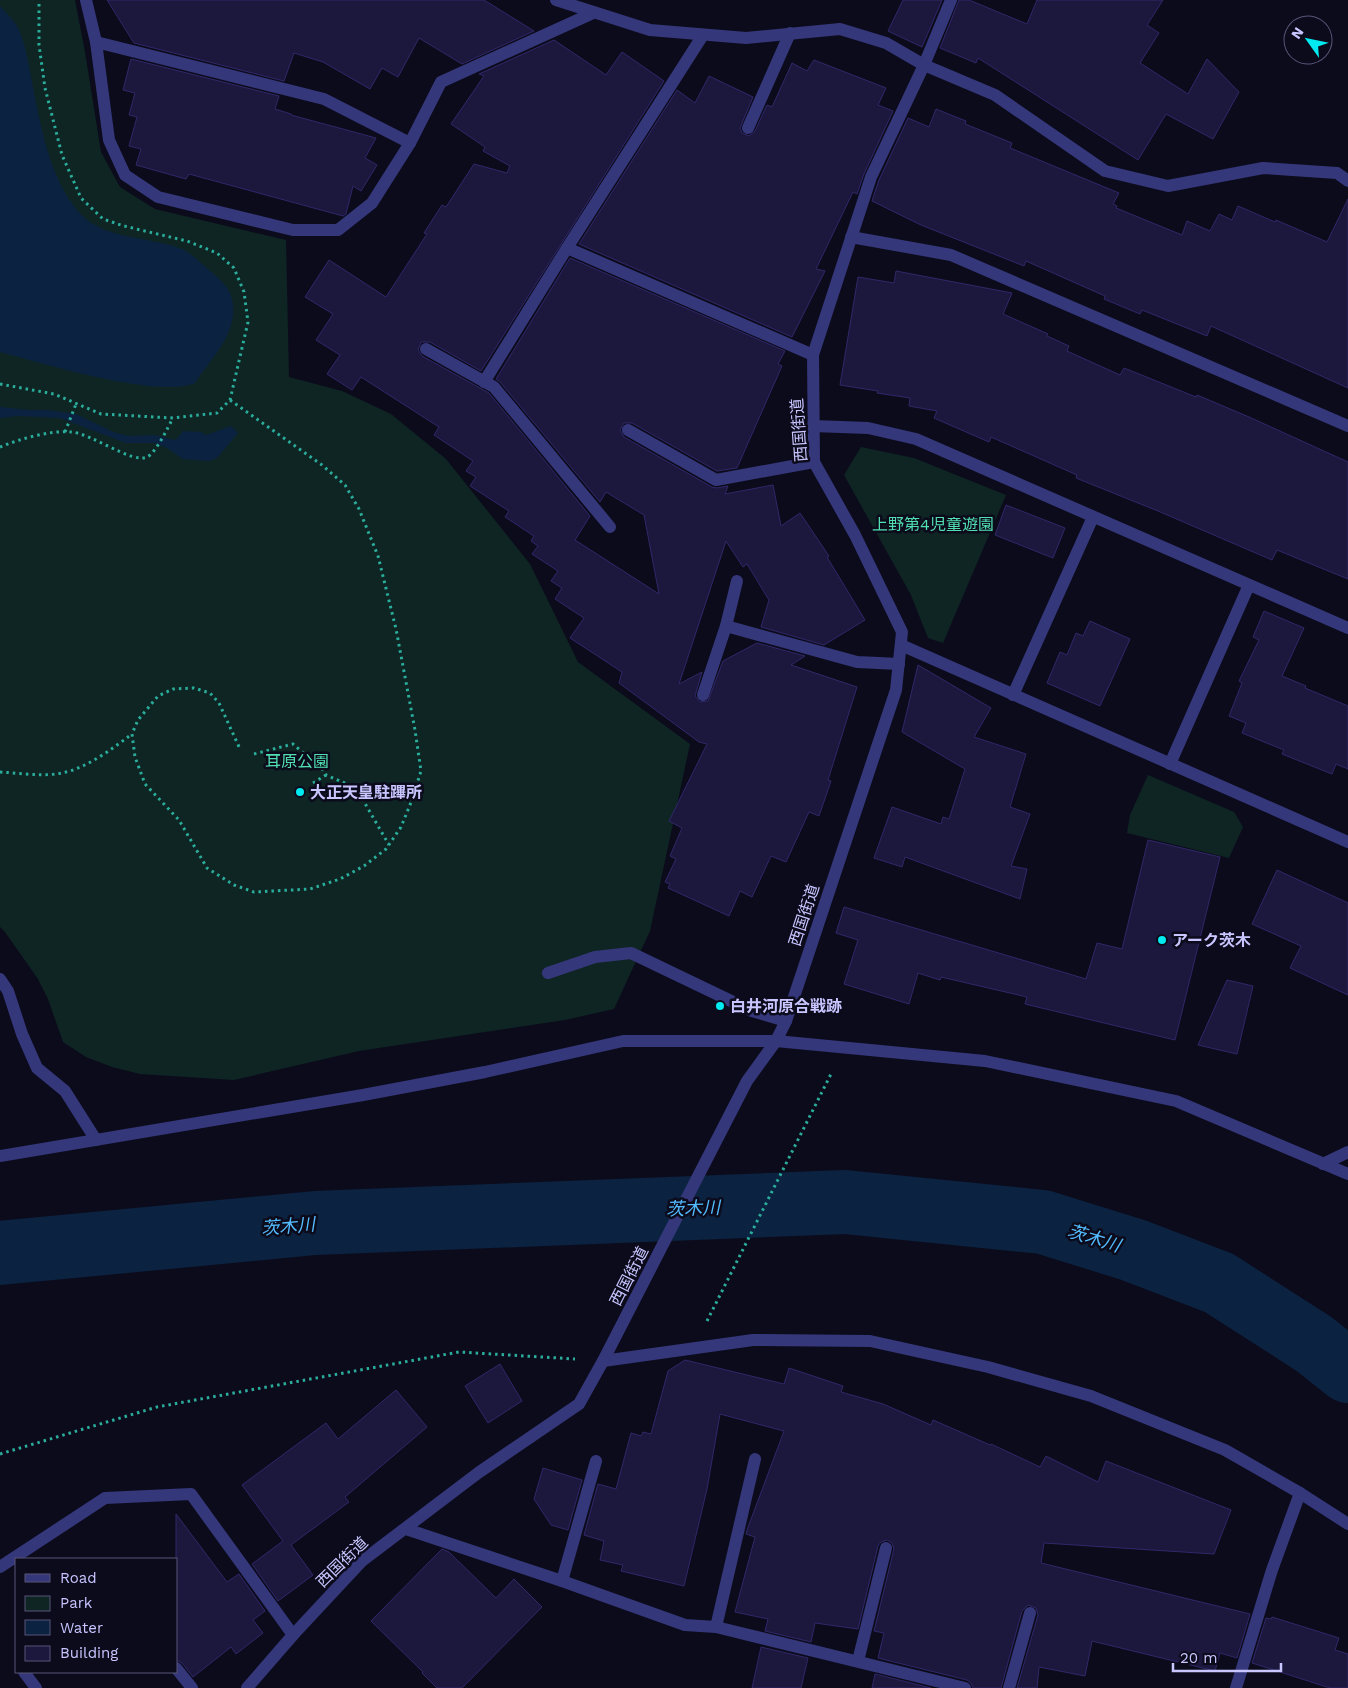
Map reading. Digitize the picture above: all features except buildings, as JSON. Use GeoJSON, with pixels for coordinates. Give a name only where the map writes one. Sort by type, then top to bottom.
{"type":"FeatureCollection","features":[{"type":"Feature","properties":{"kind":"street"},"geometry":{"type":"LineString","coordinates":[[86,0],[96,42],[109,140],[125,175],[158,197],[293,230],[338,230],[372,204],[410,143],[441,82],[593,13]]}},
{"type":"Feature","properties":{"kind":"street"},"geometry":{"type":"LineString","coordinates":[[556,0],[650,30],[746,38],[840,29],[886,43],[924,65],[995,95],[1105,171],[1168,186],[1263,168],[1337,173],[1348,180]]}},
{"type":"Feature","properties":{"kind":"street","name":"西国街道"},"geometry":{"type":"LineString","coordinates":[[247,1688],[362,1561],[478,1473],[579,1404],[747,1081],[776,1041],[786,1021],[896,690],[902,632],[855,535],[814,462],[813,355],[871,177],[924,65],[951,0]]}},
{"type":"Feature","properties":{"kind":"street"},"geometry":{"type":"LineString","coordinates":[[748,128],[790,33]]}},
{"type":"Feature","properties":{"kind":"street"},"geometry":{"type":"LineString","coordinates":[[484,382],[703,35]]}},
{"type":"Feature","properties":{"kind":"street"},"geometry":{"type":"LineString","coordinates":[[96,42],[324,100],[410,143]]}},
{"type":"Feature","properties":{"kind":"street"},"geometry":{"type":"LineString","coordinates":[[851,237],[951,255],[1348,426]]}},
{"type":"Feature","properties":{"kind":"street"},"geometry":{"type":"LineString","coordinates":[[567,248],[813,355]]}},
{"type":"Feature","properties":{"kind":"street"},"geometry":{"type":"LineString","coordinates":[[426,349],[494,387],[610,528]]}},
{"type":"Feature","properties":{"kind":"street"},"geometry":{"type":"LineString","coordinates":[[813,426],[868,428],[916,439],[1348,628]]}},
{"type":"Feature","properties":{"kind":"street"},"geometry":{"type":"LineString","coordinates":[[628,430],[716,480],[814,462]]}},
{"type":"Feature","properties":{"kind":"street"},"geometry":{"type":"LineString","coordinates":[[1013,695],[1093,517]]}},
{"type":"Feature","properties":{"kind":"street"},"geometry":{"type":"LineString","coordinates":[[702,695],[726,626],[736,581]]}},
{"type":"Feature","properties":{"kind":"street"},"geometry":{"type":"LineString","coordinates":[[1170,764],[1249,585]]}},
{"type":"Feature","properties":{"kind":"street"},"geometry":{"type":"LineString","coordinates":[[726,626],[857,662],[899,664]]}},
{"type":"Feature","properties":{"kind":"street"},"geometry":{"type":"LineString","coordinates":[[901,645],[1348,842]]}},
{"type":"Feature","properties":{"kind":"street"},"geometry":{"type":"LineString","coordinates":[[548,973],[595,957],[631,953],[752,1011],[786,1021]]}},
{"type":"Feature","properties":{"kind":"street"},"geometry":{"type":"LineString","coordinates":[[0,979],[8,991],[22,1034],[37,1068],[65,1091],[96,1140]]}},
{"type":"Feature","properties":{"kind":"street"},"geometry":{"type":"LineString","coordinates":[[0,1156],[363,1095],[485,1072],[623,1041],[776,1041],[985,1061],[1176,1101],[1348,1174]]}},
{"type":"Feature","properties":{"kind":"street"},"geometry":{"type":"LineString","coordinates":[[1323,1164],[1348,1152]]}},
{"type":"Feature","properties":{"kind":"street"},"geometry":{"type":"LineString","coordinates":[[603,1361],[753,1340],[870,1341],[988,1367],[1091,1396],[1225,1450],[1300,1493],[1348,1524]]}},
{"type":"Feature","properties":{"kind":"street"},"geometry":{"type":"LineString","coordinates":[[716,1627],[755,1459]]}},
{"type":"Feature","properties":{"kind":"street"},"geometry":{"type":"LineString","coordinates":[[562,1581],[596,1461]]}},
{"type":"Feature","properties":{"kind":"street"},"geometry":{"type":"LineString","coordinates":[[1236,1688],[1272,1570],[1300,1493]]}},
{"type":"Feature","properties":{"kind":"street"},"geometry":{"type":"LineString","coordinates":[[0,1567],[105,1498],[191,1494],[293,1635]]}},
{"type":"Feature","properties":{"kind":"street"},"geometry":{"type":"LineString","coordinates":[[406,1528],[685,1625],[716,1627],[965,1688]]}},
{"type":"Feature","properties":{"kind":"street"},"geometry":{"type":"LineString","coordinates":[[858,1661],[886,1548]]}},
{"type":"Feature","properties":{"kind":"street"},"geometry":{"type":"LineString","coordinates":[[1009,1688],[1030,1613]]}},
{"type":"Feature","properties":{"kind":"street"},"geometry":{"type":"LineString","coordinates":[[178,1670],[192,1688]]}},
{"type":"Feature","properties":{"kind":"street"},"geometry":{"type":"LineString","coordinates":[[25,1673],[36,1688]]}},
{"type":"Feature","properties":{"kind":"path"},"geometry":{"type":"LineString","coordinates":[[0,384],[54,394],[101,414],[173,418],[217,413],[230,400],[248,322],[244,292],[234,268],[217,253],[187,241],[103,219],[81,198],[62,155],[46,88],[39,45],[38,0]]}},
{"type":"Feature","properties":{"kind":"path"},"geometry":{"type":"LineString","coordinates":[[132,734],[135,756],[145,784],[179,820],[207,868],[234,885],[254,892],[310,889],[340,879],[364,866],[386,849],[401,826],[421,771],[396,630],[378,556],[360,509],[345,485],[322,464],[230,400]]}},
{"type":"Feature","properties":{"kind":"path"},"geometry":{"type":"LineString","coordinates":[[65,432],[76,404]]}},
{"type":"Feature","properties":{"kind":"path"},"geometry":{"type":"LineString","coordinates":[[0,447],[23,438],[72,432],[138,458],[148,457],[154,451],[173,418]]}},
{"type":"Feature","properties":{"kind":"path"},"geometry":{"type":"LineString","coordinates":[[0,772],[29,774],[62,773],[106,753],[132,734],[138,720],[158,696],[173,689],[194,688],[210,693],[219,703],[240,749]]}},
{"type":"Feature","properties":{"kind":"path"},"geometry":{"type":"LineString","coordinates":[[254,754],[293,744],[324,770],[326,775],[347,784],[359,793],[389,845]]}},
{"type":"Feature","properties":{"kind":"path"},"geometry":{"type":"LineString","coordinates":[[314,783],[326,775]]}},
{"type":"Feature","properties":{"kind":"path"},"geometry":{"type":"LineString","coordinates":[[704,1326],[835,1067]]}},
{"type":"Feature","properties":{"kind":"path"},"geometry":{"type":"LineString","coordinates":[[0,1454],[157,1407],[459,1352],[603,1361]]}},
{"type":"Feature","properties":{"kind":"green space","name":"耳原公園"},"geometry":{"type":"Polygon","coordinates":[[[0,0],[75,0],[101,152],[120,187],[155,209],[286,240],[289,377],[342,391],[391,414],[446,459],[530,564],[578,662],[690,744],[650,931],[614,1009],[565,1020],[359,1051],[234,1080],[140,1074],[112,1067],[86,1057],[63,1042],[48,999],[38,979],[0,927],[0,0]]]}},
{"type":"Feature","properties":{"kind":"green space","name":"上野第4児童遊園"},"geometry":{"type":"Polygon","coordinates":[[[861,447],[914,458],[1006,495],[943,643],[928,638],[911,595],[844,475],[861,447]]]}},
{"type":"Feature","properties":{"kind":"green space"},"geometry":{"type":"Polygon","coordinates":[[[1148,775],[1234,812],[1243,827],[1229,858],[1127,833],[1130,815],[1148,775]]]}},
{"type":"Feature","properties":{"kind":"water"},"geometry":{"type":"Polygon","coordinates":[[[0,6],[15,23],[20,32],[48,153],[63,190],[74,206],[86,219],[96,226],[118,234],[168,244],[191,254],[216,276],[229,291],[233,311],[228,333],[216,354],[195,383],[178,387],[128,383],[70,371],[0,352],[0,6]]]}},
{"type":"Feature","properties":{"kind":"water"},"geometry":{"type":"Polygon","coordinates":[[[0,407],[76,414],[113,432],[128,436],[155,435],[174,440],[183,431],[201,432],[206,435],[231,426],[238,433],[217,458],[209,461],[183,459],[167,448],[155,443],[126,443],[60,418],[18,416],[0,418],[0,407]]]}},
{"type":"Feature","properties":{"kind":"waterway","name":"茨木川"},"geometry":{"type":"LineString","coordinates":[[0,1253],[315,1223],[845,1202],[1043,1222],[1133,1250],[1219,1283],[1314,1344],[1348,1371]]}},
{"type":"Feature","properties":{"kind":"place","name":"大正天皇駐蹕所"},"geometry":{"type":"Point","coordinates":[300,792]}},
{"type":"Feature","properties":{"kind":"place","name":"アーク茨木"},"geometry":{"type":"Point","coordinates":[1162,940]}},
{"type":"Feature","properties":{"kind":"place","name":"白井河原合戦跡"},"geometry":{"type":"Point","coordinates":[720,1006]}}]}
